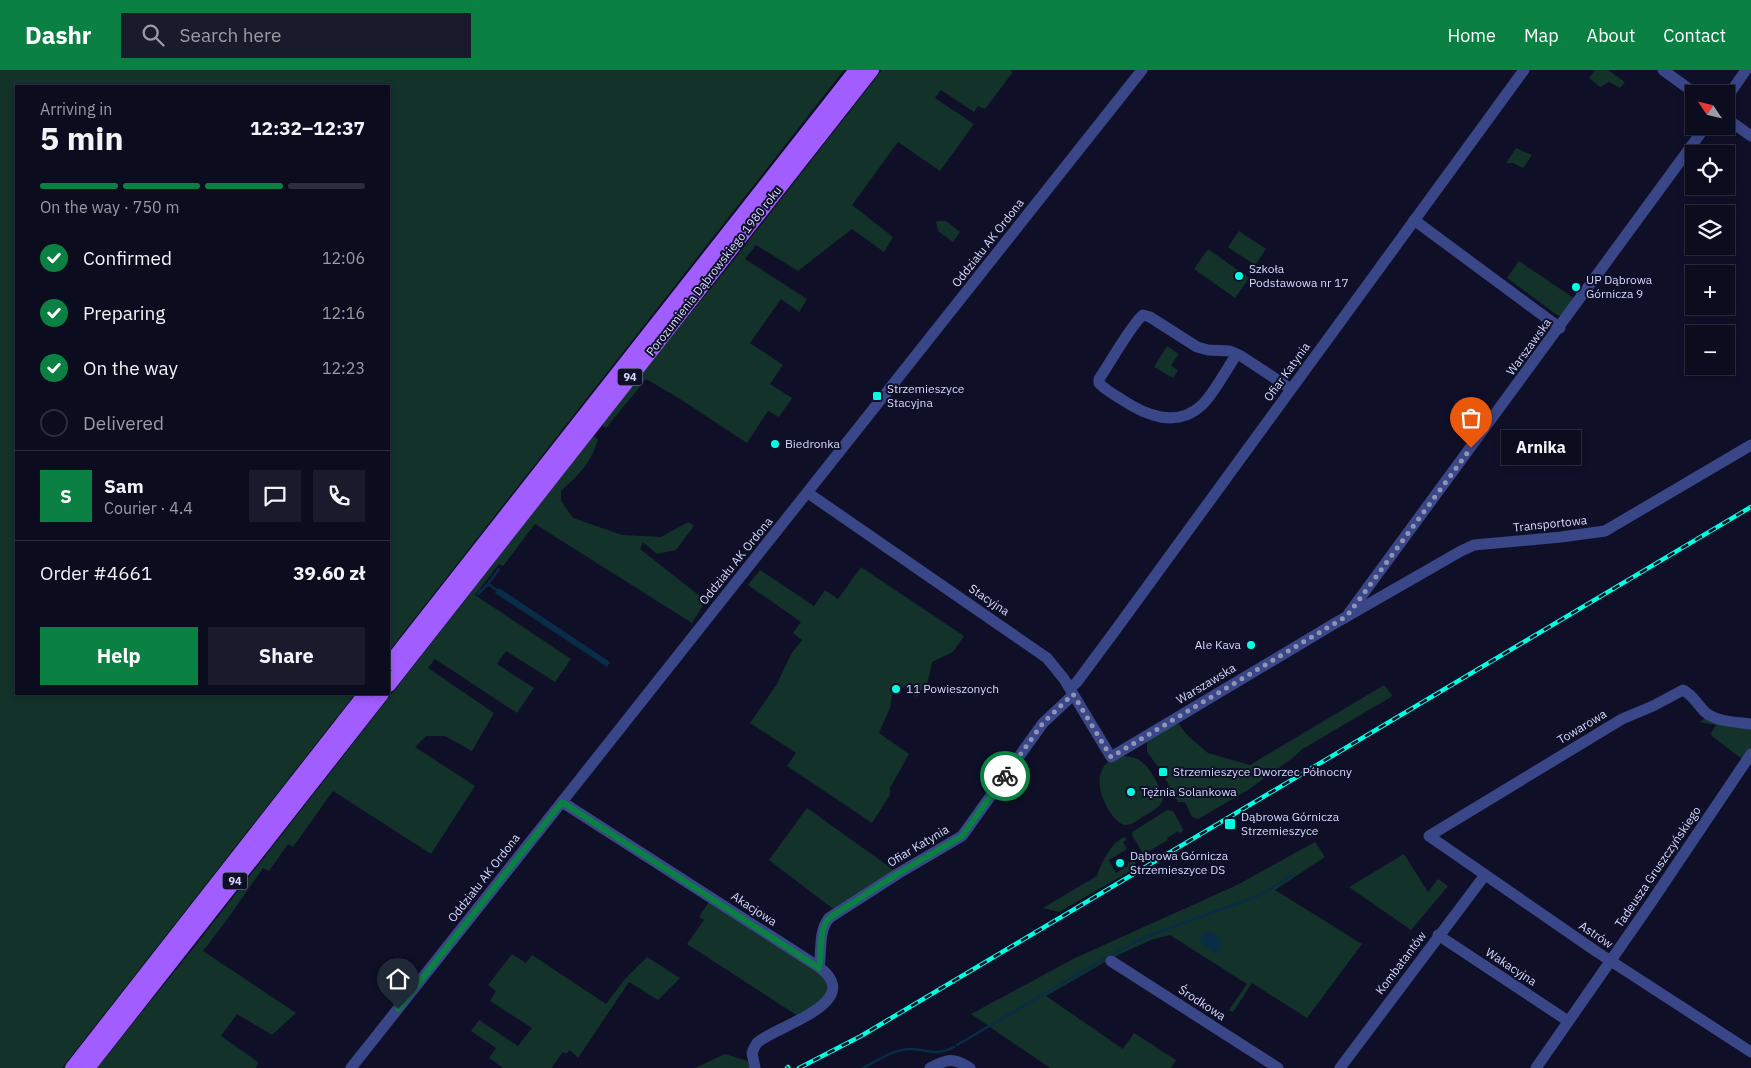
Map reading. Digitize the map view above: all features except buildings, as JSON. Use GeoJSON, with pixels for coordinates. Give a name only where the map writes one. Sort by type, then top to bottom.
{"type":"FeatureCollection","features":[{"type":"Feature","properties":{"kind":"main road","name":"Porozumienia Dąbrowskiego 1980 roku"},"geometry":{"type":"LineString","coordinates":[[390,663],[856,70]]}},
{"type":"Feature","properties":{"kind":"main road","name":"Porozumienia Dąbrowskiego 1980 roku"},"geometry":{"type":"LineString","coordinates":[[390,684],[872,70]]}},
{"type":"Feature","properties":{"kind":"main road","name":"94"},"geometry":{"type":"LineString","coordinates":[[72,1068],[364,695]]}},
{"type":"Feature","properties":{"kind":"main road","name":"94"},"geometry":{"type":"LineString","coordinates":[[88,1068],[381,695]]}},
{"type":"Feature","properties":{"kind":"street","name":"Oddziału AK Ordona"},"geometry":{"type":"LineString","coordinates":[[351,1068],[1142,70]]}},
{"type":"Feature","properties":{"kind":"street","name":"Ofiar Katynia"},"geometry":{"type":"LineString","coordinates":[[819,968],[825,923],[836,913],[962,836],[1043,723],[1072,691],[1076,682],[1524,70]]}},
{"type":"Feature","properties":{"kind":"street"},"geometry":{"type":"LineString","coordinates":[[1663,70],[1685,86]]}},
{"type":"Feature","properties":{"kind":"street"},"geometry":{"type":"LineString","coordinates":[[1735,85],[1746,70]]}},
{"type":"Feature","properties":{"kind":"street"},"geometry":{"type":"LineString","coordinates":[[1735,124],[1751,136]]}},
{"type":"Feature","properties":{"kind":"street","name":"Warszawska"},"geometry":{"type":"LineString","coordinates":[[1121,751],[1347,616],[1560,328],[1699,135]]}},
{"type":"Feature","properties":{"kind":"street"},"geometry":{"type":"LineString","coordinates":[[1414,220],[1560,328]]}},
{"type":"Feature","properties":{"kind":"street"},"geometry":{"type":"LineString","coordinates":[[1237,354],[1204,404],[1182,416],[1161,417],[1143,413],[1099,383],[1099,379],[1129,333],[1140,317],[1144,315],[1196,347],[1208,350],[1230,351],[1237,354],[1292,388]]}},
{"type":"Feature","properties":{"kind":"street","name":"Transportowa"},"geometry":{"type":"LineString","coordinates":[[1347,616],[1461,550],[1474,545],[1605,531],[1751,445]]}},
{"type":"Feature","properties":{"kind":"street","name":"Stacyjna"},"geometry":{"type":"LineString","coordinates":[[808,493],[1035,648],[1054,665],[1072,691],[1111,757],[1121,751]]}},
{"type":"Feature","properties":{"kind":"street"},"geometry":{"type":"LineString","coordinates":[[1372,582],[1379,593],[1385,594]]}},
{"type":"Feature","properties":{"kind":"street","name":"Towarowa"},"geometry":{"type":"LineString","coordinates":[[1429,836],[1622,719],[1684,690],[1691,694],[1705,712],[1712,717],[1751,724]]}},
{"type":"Feature","properties":{"kind":"street","name":"Tadeusza Gruszczyńskiego"},"geometry":{"type":"LineString","coordinates":[[1536,1068],[1751,754]]}},
{"type":"Feature","properties":{"kind":"street","name":"Akacjowa"},"geometry":{"type":"LineString","coordinates":[[562,802],[819,968],[828,976],[832,984],[831,995],[826,1002],[821,1007],[758,1042],[752,1053],[755,1068]]}},
{"type":"Feature","properties":{"kind":"street","name":"Astrów"},"geometry":{"type":"LineString","coordinates":[[1429,836],[1610,960],[1751,1052]]}},
{"type":"Feature","properties":{"kind":"street","name":"Kombatantów"},"geometry":{"type":"LineString","coordinates":[[1340,1068],[1484,874]]}},
{"type":"Feature","properties":{"kind":"street","name":"Wakacyjna"},"geometry":{"type":"LineString","coordinates":[[1438,935],[1568,1022]]}},
{"type":"Feature","properties":{"kind":"street","name":"Środkowa"},"geometry":{"type":"LineString","coordinates":[[1111,961],[1278,1068]]}},
{"type":"Feature","properties":{"kind":"street"},"geometry":{"type":"LineString","coordinates":[[930,1068],[953,1060],[970,1068]]}},
{"type":"Feature","properties":{"kind":"green space"},"geometry":{"type":"Polygon","coordinates":[[[0,70],[844,70],[390,650],[390,85],[15,85],[15,695],[354,695],[62,1068],[0,1068],[0,70]]]}},
{"type":"Feature","properties":{"kind":"green space"},"geometry":{"type":"Polygon","coordinates":[[[882,70],[1010,70],[1013,72],[985,109],[978,106],[974,112],[941,90],[935,98],[974,124],[940,171],[898,142],[852,205],[893,237],[884,252],[852,229],[798,271],[756,245],[745,259],[807,299],[799,312],[781,299],[750,343],[783,365],[770,384],[792,398],[779,417],[768,411],[747,443],[646,379],[606,428],[600,424],[726,270],[882,70]]]}},
{"type":"Feature","properties":{"kind":"green space"},"geometry":{"type":"Polygon","coordinates":[[[1595,70],[1608,70],[1625,82],[1620,88],[1609,82],[1600,87],[1589,78],[1595,70]]]}},
{"type":"Feature","properties":{"kind":"green space"},"geometry":{"type":"Polygon","coordinates":[[[1516,148],[1532,155],[1523,168],[1513,163],[1506,163],[1516,148]]]}},
{"type":"Feature","properties":{"kind":"green space"},"geometry":{"type":"Polygon","coordinates":[[[936,221],[946,221],[960,232],[953,242],[938,231],[936,221]]]}},
{"type":"Feature","properties":{"kind":"green space"},"geometry":{"type":"Polygon","coordinates":[[[1239,231],[1266,249],[1255,265],[1228,247],[1239,231]]]}},
{"type":"Feature","properties":{"kind":"green space"},"geometry":{"type":"Polygon","coordinates":[[[1208,249],[1249,278],[1235,298],[1194,269],[1208,249]]]}},
{"type":"Feature","properties":{"kind":"green space"},"geometry":{"type":"Polygon","coordinates":[[[1519,261],[1575,299],[1563,316],[1557,315],[1507,278],[1519,261]]]}},
{"type":"Feature","properties":{"kind":"green space"},"geometry":{"type":"Polygon","coordinates":[[[1167,346],[1179,354],[1171,365],[1178,371],[1173,378],[1154,367],[1167,346]]]}},
{"type":"Feature","properties":{"kind":"green space"},"geometry":{"type":"Polygon","coordinates":[[[593,436],[598,439],[592,456],[579,473],[561,491],[561,501],[573,518],[622,535],[661,537],[688,522],[694,526],[676,550],[657,554],[643,542],[640,549],[706,601],[692,623],[535,524],[503,566],[499,564],[475,595],[571,659],[555,682],[506,651],[497,664],[534,688],[517,713],[435,659],[428,668],[494,713],[472,751],[445,736],[426,736],[415,747],[475,786],[431,854],[333,791],[293,847],[288,844],[269,871],[263,868],[203,951],[296,1013],[272,1035],[237,1014],[221,1036],[258,1062],[256,1068],[97,1068],[195,946],[593,436]]]}},
{"type":"Feature","properties":{"kind":"green space"},"geometry":{"type":"Polygon","coordinates":[[[861,567],[964,636],[953,652],[932,662],[928,681],[917,697],[898,684],[893,690],[890,708],[879,733],[909,754],[890,788],[890,795],[872,823],[787,766],[796,753],[750,723],[777,684],[791,654],[802,640],[793,633],[801,622],[748,585],[760,570],[814,606],[825,590],[838,599],[861,567]]]}},
{"type":"Feature","properties":{"kind":"green space"},"geometry":{"type":"Polygon","coordinates":[[[1384,685],[1392,695],[1391,697],[1301,750],[1248,790],[1198,819],[1192,817],[1185,802],[1178,802],[1161,771],[1147,752],[1147,741],[1178,723],[1188,736],[1208,753],[1250,765],[1384,685]]]}},
{"type":"Feature","properties":{"kind":"green space"},"geometry":{"type":"Polygon","coordinates":[[[1706,717],[1751,727],[1751,748],[1743,760],[1712,736],[1711,733],[1716,725],[1700,722],[1706,717]]]}},
{"type":"Feature","properties":{"kind":"green space"},"geometry":{"type":"Polygon","coordinates":[[[1124,756],[1137,759],[1146,766],[1156,780],[1163,799],[1155,809],[1128,825],[1120,823],[1106,805],[1101,794],[1100,781],[1102,770],[1110,761],[1124,756]]]}},
{"type":"Feature","properties":{"kind":"green space"},"geometry":{"type":"Polygon","coordinates":[[[807,808],[902,876],[840,914],[769,860],[807,808]]]}},
{"type":"Feature","properties":{"kind":"green space"},"geometry":{"type":"Polygon","coordinates":[[[1167,810],[1173,811],[1183,829],[1182,832],[1178,831],[1167,838],[1168,840],[1134,860],[1136,864],[1130,871],[1059,912],[1043,908],[1097,876],[1111,849],[1124,837],[1127,839],[1123,842],[1127,849],[1109,860],[1116,873],[1128,866],[1127,864],[1142,852],[1132,832],[1167,810]]]}},
{"type":"Feature","properties":{"kind":"green space"},"geometry":{"type":"Polygon","coordinates":[[[1315,842],[1325,857],[1275,890],[1362,944],[1307,1018],[1252,983],[1233,1012],[1229,1010],[1247,984],[1170,935],[1151,940],[1112,958],[1046,996],[1123,1049],[1134,1033],[1176,1060],[1171,1068],[1050,1068],[971,1014],[1075,958],[1237,885],[1315,842]]]}},
{"type":"Feature","properties":{"kind":"green space"},"geometry":{"type":"Polygon","coordinates":[[[1404,854],[1428,892],[1438,879],[1448,886],[1411,930],[1349,887],[1404,854]]]}},
{"type":"Feature","properties":{"kind":"green space"},"geometry":{"type":"Polygon","coordinates":[[[710,900],[816,968],[827,985],[825,995],[821,1000],[798,1016],[687,944],[704,920],[699,917],[710,900]]]}},
{"type":"Feature","properties":{"kind":"green space"},"geometry":{"type":"Polygon","coordinates":[[[512,954],[526,963],[532,955],[606,1004],[625,979],[647,957],[680,978],[658,1000],[629,982],[578,1058],[570,1050],[566,1054],[563,1052],[553,1068],[503,1068],[489,1058],[496,1048],[471,1031],[479,1020],[518,1046],[532,1028],[490,1001],[496,991],[488,985],[512,954]]]}},
{"type":"Feature","properties":{"kind":"green space"},"geometry":{"type":"Polygon","coordinates":[[[725,1054],[747,1061],[751,1068],[695,1068],[725,1054]]]}},
{"type":"Feature","properties":{"kind":"water"},"geometry":{"type":"Polygon","coordinates":[[[499,588],[610,662],[607,667],[495,593],[499,588]]]}},
{"type":"Feature","properties":{"kind":"water"},"geometry":{"type":"Polygon","coordinates":[[[1210,932],[1219,938],[1221,948],[1219,952],[1210,950],[1201,941],[1200,938],[1205,933],[1210,932]]]}},
{"type":"Feature","properties":{"kind":"waterway"},"geometry":{"type":"LineString","coordinates":[[488,584],[499,569]]}},
{"type":"Feature","properties":{"kind":"waterway"},"geometry":{"type":"LineString","coordinates":[[478,594],[488,584],[497,590]]}},
{"type":"Feature","properties":{"kind":"waterway"},"geometry":{"type":"LineString","coordinates":[[957,1045],[1143,938],[1260,895],[1291,876]]}},
{"type":"Feature","properties":{"kind":"waterway"},"geometry":{"type":"LineString","coordinates":[[863,1068],[905,1049],[942,1052],[954,1047]]}},
{"type":"Feature","properties":{"kind":"railway"},"geometry":{"type":"LineString","coordinates":[[799,1068],[861,1036],[1751,507]]}},
{"type":"Feature","properties":{"kind":"way so far"},"geometry":{"type":"LineString","coordinates":[[1005,776],[1043,723],[1073,694],[1111,757],[1347,616],[1471,448]]}},
{"type":"Feature","properties":{"kind":"place","name":"Szkoła Podstawowa nr 17"},"geometry":{"type":"Point","coordinates":[1239,276]}},
{"type":"Feature","properties":{"kind":"place","name":"UP Dąbrowa Górnicza 9"},"geometry":{"type":"Point","coordinates":[1576,287]}},
{"type":"Feature","properties":{"kind":"place","name":"Strzemieszyce Stacyjna"},"geometry":{"type":"Point","coordinates":[877,396]}},
{"type":"Feature","properties":{"kind":"place","name":"Biedronka"},"geometry":{"type":"Point","coordinates":[775,444]}},
{"type":"Feature","properties":{"kind":"place","name":"Arnika"},"geometry":{"type":"Point","coordinates":[1471,448]}},
{"type":"Feature","properties":{"kind":"place","name":"Ale Kava"},"geometry":{"type":"Point","coordinates":[1251,645]}},
{"type":"Feature","properties":{"kind":"place","name":"11 Powieszonych"},"geometry":{"type":"Point","coordinates":[896,689]}},
{"type":"Feature","properties":{"kind":"place","name":"Strzemieszyce Dworzec Północny"},"geometry":{"type":"Point","coordinates":[1163,772]}},
{"type":"Feature","properties":{"kind":"place","name":"Tężnia Solankowa"},"geometry":{"type":"Point","coordinates":[1131,792]}},
{"type":"Feature","properties":{"kind":"place","name":"Dąbrowa Górnicza Strzemieszyce"},"geometry":{"type":"Point","coordinates":[1230,824]}},
{"type":"Feature","properties":{"kind":"place","name":"Dąbrowa Górnicza Strzemieszyce DS"},"geometry":{"type":"Point","coordinates":[1120,863]}},
{"type":"Feature","properties":{"kind":"route"},"geometry":{"type":"LineString","coordinates":[[398,1009],[562,802],[819,968],[821,937],[825,923],[829,918],[899,873],[962,836],[1005,776]]}}]}
